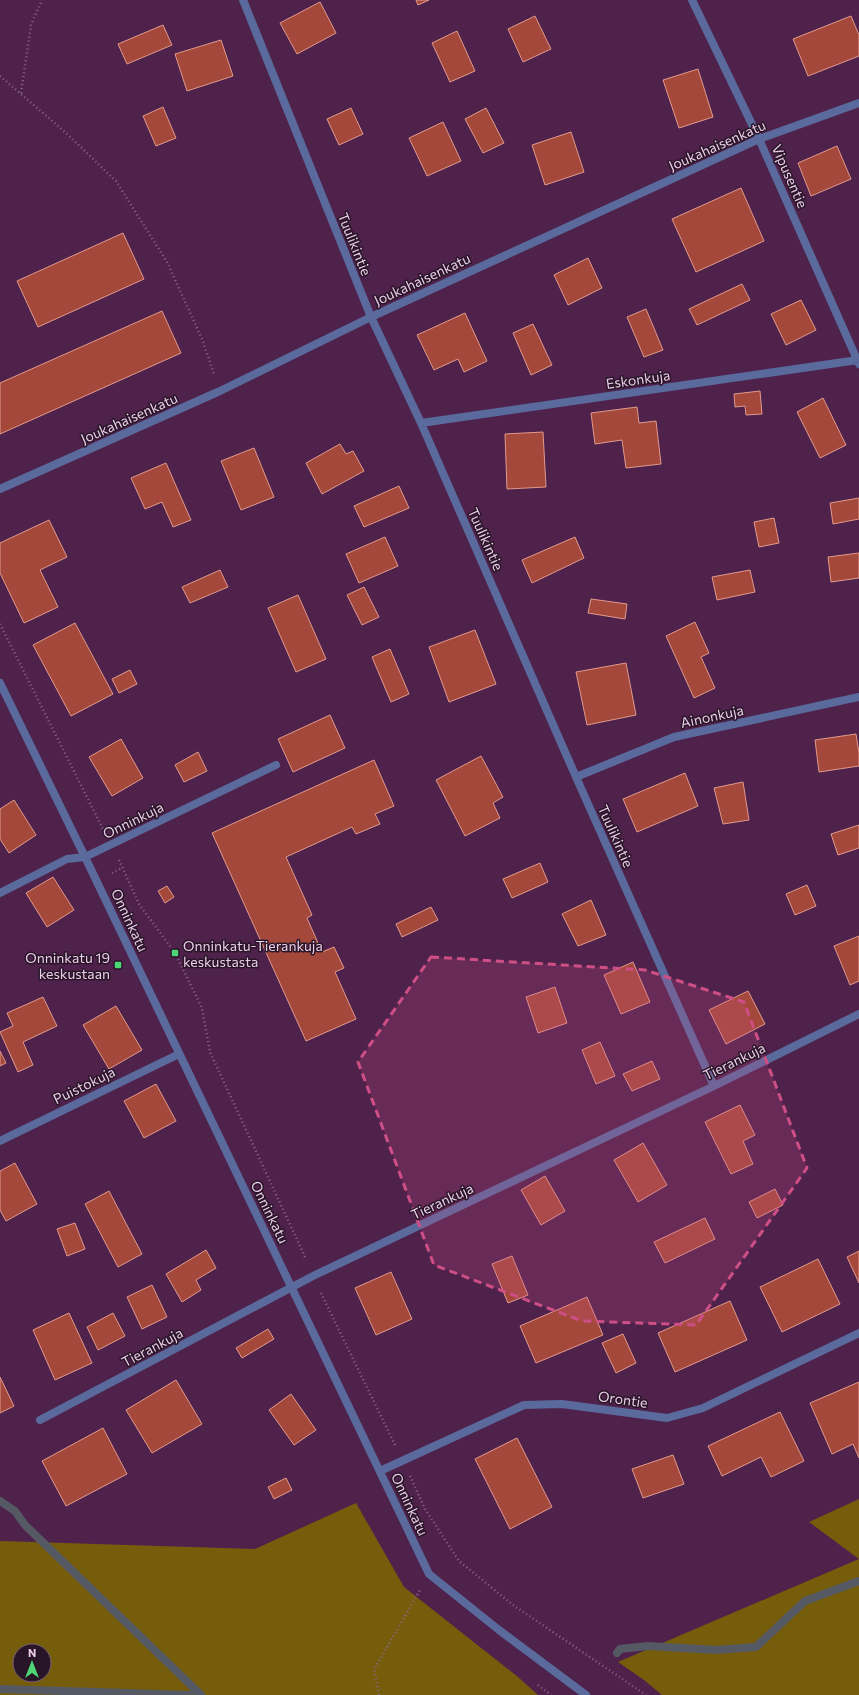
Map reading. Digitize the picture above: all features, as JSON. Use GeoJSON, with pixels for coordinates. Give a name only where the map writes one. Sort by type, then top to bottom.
{"type":"FeatureCollection","features":[{"type":"Feature","properties":{"kind":"street","name":"Tuulikintie"},"geometry":{"type":"LineString","coordinates":[[243,0],[371,317],[421,423],[576,777],[714,1086]]}},
{"type":"Feature","properties":{"kind":"street","name":"Vipusentie"},"geometry":{"type":"LineString","coordinates":[[692,0],[759,139],[858,362]]}},
{"type":"Feature","properties":{"kind":"street","name":"Joukahaisenkatu"},"geometry":{"type":"LineString","coordinates":[[0,489],[220,391],[371,317],[759,139],[859,102]]}},
{"type":"Feature","properties":{"kind":"street","name":"Eskonkuja"},"geometry":{"type":"LineString","coordinates":[[421,423],[858,362]]}},
{"type":"Feature","properties":{"kind":"street","name":"Onninkatu"},"geometry":{"type":"LineString","coordinates":[[0,683],[429,1574],[499,1630],[586,1695]]}},
{"type":"Feature","properties":{"kind":"street","name":"Ainonkuja"},"geometry":{"type":"LineString","coordinates":[[576,777],[674,737],[859,697]]}},
{"type":"Feature","properties":{"kind":"street","name":"Onninkuja"},"geometry":{"type":"LineString","coordinates":[[0,892],[68,858],[85,857],[276,765]]}},
{"type":"Feature","properties":{"kind":"street","name":"Tierankuja"},"geometry":{"type":"LineString","coordinates":[[40,1420],[314,1276],[714,1086],[859,1014]]}},
{"type":"Feature","properties":{"kind":"street","name":"Puistokuja"},"geometry":{"type":"LineString","coordinates":[[0,1141],[179,1054]]}},
{"type":"Feature","properties":{"kind":"street","name":"Orontie"},"geometry":{"type":"LineString","coordinates":[[380,1471],[524,1406],[562,1404],[668,1418],[703,1408],[859,1333]]}},
{"type":"Feature","properties":{"kind":"path"},"geometry":{"type":"LineString","coordinates":[[20,94],[31,25],[42,0]]}},
{"type":"Feature","properties":{"kind":"path"},"geometry":{"type":"LineString","coordinates":[[0,76],[65,132],[116,181],[167,262],[202,339],[220,391]]}},
{"type":"Feature","properties":{"kind":"path"},"geometry":{"type":"LineString","coordinates":[[0,624],[139,904],[175,952],[202,1008],[210,1052],[367,1390],[403,1461],[425,1509],[459,1561],[514,1605],[646,1695]]}},
{"type":"Feature","properties":{"kind":"path"},"geometry":{"type":"LineString","coordinates":[[379,1695],[374,1670],[429,1574]]}},
{"type":"Feature","properties":{"kind":"highlighted area"},"geometry":{"type":"Polygon","coordinates":[[[431,957],[645,970],[744,1002],[807,1168],[696,1325],[582,1321],[434,1265],[358,1062],[431,957]]]}},
{"type":"Feature","properties":{"kind":"shaded area"},"geometry":{"type":"Polygon","coordinates":[[[859,1499],[859,1559],[809,1522],[859,1499]]]}},
{"type":"Feature","properties":{"kind":"shaded area"},"geometry":{"type":"Polygon","coordinates":[[[356,1503],[404,1587],[518,1677],[538,1695],[0,1695],[0,1541],[255,1549],[356,1503]]]}},
{"type":"Feature","properties":{"kind":"shaded area"},"geometry":{"type":"Polygon","coordinates":[[[859,1559],[859,1695],[662,1695],[644,1680],[618,1662],[859,1559]]]}},
{"type":"Feature","properties":{"kind":"building"},"geometry":{"type":"Polygon","coordinates":[[[416,0],[429,0],[418,5],[416,0]]]}},
{"type":"Feature","properties":{"kind":"building"},"geometry":{"type":"Polygon","coordinates":[[[320,2],[336,33],[297,54],[280,23],[320,2]]]}},
{"type":"Feature","properties":{"kind":"building"},"geometry":{"type":"Polygon","coordinates":[[[535,16],[551,49],[523,62],[508,29],[535,16]]]}},
{"type":"Feature","properties":{"kind":"building"},"geometry":{"type":"Polygon","coordinates":[[[851,16],[859,35],[859,56],[808,76],[793,39],[851,16]]]}},
{"type":"Feature","properties":{"kind":"building"},"geometry":{"type":"Polygon","coordinates":[[[163,25],[172,45],[127,64],[118,44],[163,25]]]}},
{"type":"Feature","properties":{"kind":"building"},"geometry":{"type":"Polygon","coordinates":[[[457,31],[475,71],[450,82],[432,43],[457,31]]]}},
{"type":"Feature","properties":{"kind":"building"},"geometry":{"type":"Polygon","coordinates":[[[221,40],[233,76],[187,91],[175,54],[221,40]]]}},
{"type":"Feature","properties":{"kind":"building"},"geometry":{"type":"Polygon","coordinates":[[[698,69],[713,117],[679,128],[663,80],[698,69]]]}},
{"type":"Feature","properties":{"kind":"building"},"geometry":{"type":"Polygon","coordinates":[[[163,107],[176,138],[156,146],[143,116],[163,107]]]}},
{"type":"Feature","properties":{"kind":"building"},"geometry":{"type":"Polygon","coordinates":[[[351,108],[363,134],[339,145],[327,119],[351,108]]]}},
{"type":"Feature","properties":{"kind":"building"},"geometry":{"type":"Polygon","coordinates":[[[486,108],[504,143],[483,153],[465,119],[486,108]]]}},
{"type":"Feature","properties":{"kind":"building"},"geometry":{"type":"Polygon","coordinates":[[[443,122],[461,161],[427,176],[409,138],[443,122]]]}},
{"type":"Feature","properties":{"kind":"building"},"geometry":{"type":"Polygon","coordinates":[[[571,132],[584,172],[545,185],[532,145],[571,132]]]}},
{"type":"Feature","properties":{"kind":"building"},"geometry":{"type":"Polygon","coordinates":[[[837,146],[851,179],[811,196],[798,163],[837,146]]]}},
{"type":"Feature","properties":{"kind":"building"},"geometry":{"type":"Polygon","coordinates":[[[741,188],[764,241],[696,272],[672,219],[741,188]]]}},
{"type":"Feature","properties":{"kind":"building"},"geometry":{"type":"Polygon","coordinates":[[[123,233],[144,279],[38,327],[17,281],[123,233]]]}},
{"type":"Feature","properties":{"kind":"building"},"geometry":{"type":"Polygon","coordinates":[[[588,258],[602,288],[568,305],[554,275],[588,258]]]}},
{"type":"Feature","properties":{"kind":"building"},"geometry":{"type":"Polygon","coordinates":[[[742,284],[750,300],[697,325],[689,309],[742,284]]]}},
{"type":"Feature","properties":{"kind":"building"},"geometry":{"type":"Polygon","coordinates":[[[801,300],[816,330],[786,345],[771,314],[801,300]]]}},
{"type":"Feature","properties":{"kind":"building"},"geometry":{"type":"Polygon","coordinates":[[[646,309],[663,350],[644,357],[627,317],[646,309]]]}},
{"type":"Feature","properties":{"kind":"building"},"geometry":{"type":"Polygon","coordinates":[[[162,311],[181,353],[0,434],[0,383],[162,311]]]}},
{"type":"Feature","properties":{"kind":"building"},"geometry":{"type":"Polygon","coordinates":[[[465,313],[487,361],[464,372],[458,359],[434,370],[417,335],[465,313]]]}},
{"type":"Feature","properties":{"kind":"building"},"geometry":{"type":"Polygon","coordinates":[[[533,324],[552,365],[531,375],[513,333],[533,324]]]}},
{"type":"Feature","properties":{"kind":"building"},"geometry":{"type":"Polygon","coordinates":[[[760,391],[762,414],[746,415],[745,406],[735,407],[734,394],[760,391]]]}},
{"type":"Feature","properties":{"kind":"building"},"geometry":{"type":"Polygon","coordinates":[[[823,398],[846,445],[820,458],[797,412],[823,398]]]}},
{"type":"Feature","properties":{"kind":"building"},"geometry":{"type":"Polygon","coordinates":[[[637,407],[639,423],[656,421],[661,464],[626,468],[622,440],[595,444],[591,413],[637,407]]]}},
{"type":"Feature","properties":{"kind":"building"},"geometry":{"type":"Polygon","coordinates":[[[543,432],[546,487],[507,489],[505,434],[543,432]]]}},
{"type":"Feature","properties":{"kind":"building"},"geometry":{"type":"Polygon","coordinates":[[[340,444],[346,454],[353,451],[364,471],[322,494],[306,463],[340,444]]]}},
{"type":"Feature","properties":{"kind":"building"},"geometry":{"type":"Polygon","coordinates":[[[254,448],[274,497],[241,510],[221,461],[254,448]]]}},
{"type":"Feature","properties":{"kind":"building"},"geometry":{"type":"Polygon","coordinates":[[[166,463],[191,520],[173,527],[162,502],[145,509],[131,478],[166,463]]]}},
{"type":"Feature","properties":{"kind":"building"},"geometry":{"type":"Polygon","coordinates":[[[399,486],[409,508],[364,527],[354,506],[399,486]]]}},
{"type":"Feature","properties":{"kind":"building"},"geometry":{"type":"Polygon","coordinates":[[[859,498],[859,519],[833,524],[830,503],[859,498]]]}},
{"type":"Feature","properties":{"kind":"building"},"geometry":{"type":"Polygon","coordinates":[[[774,518],[779,543],[759,547],[754,522],[774,518]]]}},
{"type":"Feature","properties":{"kind":"building"},"geometry":{"type":"Polygon","coordinates":[[[49,520],[67,557],[40,570],[58,607],[24,623],[0,573],[0,543],[49,520]]]}},
{"type":"Feature","properties":{"kind":"building"},"geometry":{"type":"Polygon","coordinates":[[[385,537],[398,566],[359,583],[346,554],[385,537]]]}},
{"type":"Feature","properties":{"kind":"building"},"geometry":{"type":"Polygon","coordinates":[[[575,537],[584,558],[532,583],[522,560],[575,537]]]}},
{"type":"Feature","properties":{"kind":"building"},"geometry":{"type":"Polygon","coordinates":[[[859,553],[859,578],[831,582],[828,557],[859,553]]]}},
{"type":"Feature","properties":{"kind":"building"},"geometry":{"type":"Polygon","coordinates":[[[220,570],[228,587],[190,603],[182,587],[220,570]]]}},
{"type":"Feature","properties":{"kind":"building"},"geometry":{"type":"Polygon","coordinates":[[[750,570],[755,592],[717,600],[712,577],[750,570]]]}},
{"type":"Feature","properties":{"kind":"building"},"geometry":{"type":"Polygon","coordinates":[[[364,587],[379,617],[362,625],[347,595],[364,587]]]}},
{"type":"Feature","properties":{"kind":"building"},"geometry":{"type":"Polygon","coordinates":[[[298,595],[326,659],[296,672],[268,608],[298,595]]]}},
{"type":"Feature","properties":{"kind":"building"},"geometry":{"type":"Polygon","coordinates":[[[591,599],[627,604],[625,619],[588,613],[591,599]]]}},
{"type":"Feature","properties":{"kind":"building"},"geometry":{"type":"Polygon","coordinates":[[[695,622],[709,653],[701,657],[715,688],[694,698],[666,636],[695,622]]]}},
{"type":"Feature","properties":{"kind":"building"},"geometry":{"type":"Polygon","coordinates":[[[75,623],[113,694],[71,716],[33,645],[75,623]]]}},
{"type":"Feature","properties":{"kind":"building"},"geometry":{"type":"Polygon","coordinates":[[[475,630],[496,684],[449,702],[429,647],[475,630]]]}},
{"type":"Feature","properties":{"kind":"building"},"geometry":{"type":"Polygon","coordinates":[[[390,649],[409,694],[391,702],[372,657],[390,649]]]}},
{"type":"Feature","properties":{"kind":"building"},"geometry":{"type":"Polygon","coordinates":[[[626,663],[636,715],[587,725],[576,672],[626,663]]]}},
{"type":"Feature","properties":{"kind":"building"},"geometry":{"type":"Polygon","coordinates":[[[130,670],[137,684],[119,693],[112,679],[130,670]]]}},
{"type":"Feature","properties":{"kind":"building"},"geometry":{"type":"Polygon","coordinates":[[[330,715],[345,748],[293,772],[278,739],[330,715]]]}},
{"type":"Feature","properties":{"kind":"building"},"geometry":{"type":"Polygon","coordinates":[[[856,734],[859,753],[859,766],[819,772],[815,740],[856,734]]]}},
{"type":"Feature","properties":{"kind":"building"},"geometry":{"type":"Polygon","coordinates":[[[121,739],[143,778],[112,796],[89,757],[121,739]]]}},
{"type":"Feature","properties":{"kind":"building"},"geometry":{"type":"Polygon","coordinates":[[[198,752],[207,771],[184,782],[175,765],[198,752]]]}},
{"type":"Feature","properties":{"kind":"building"},"geometry":{"type":"Polygon","coordinates":[[[481,756],[503,797],[493,803],[500,818],[465,836],[436,780],[481,756]]]}},
{"type":"Feature","properties":{"kind":"building"},"geometry":{"type":"Polygon","coordinates":[[[374,760],[394,806],[375,814],[380,824],[356,834],[352,827],[286,857],[312,915],[307,918],[322,952],[334,947],[344,968],[335,972],[356,1019],[306,1041],[212,833],[374,760]]]}},
{"type":"Feature","properties":{"kind":"building"},"geometry":{"type":"Polygon","coordinates":[[[685,773],[698,806],[637,832],[623,799],[685,773]]]}},
{"type":"Feature","properties":{"kind":"building"},"geometry":{"type":"Polygon","coordinates":[[[743,782],[749,820],[723,824],[714,788],[743,782]]]}},
{"type":"Feature","properties":{"kind":"building"},"geometry":{"type":"Polygon","coordinates":[[[14,800],[36,835],[9,853],[0,839],[0,809],[14,800]]]}},
{"type":"Feature","properties":{"kind":"building"},"geometry":{"type":"Polygon","coordinates":[[[859,825],[859,848],[838,855],[831,834],[859,825]]]}},
{"type":"Feature","properties":{"kind":"building"},"geometry":{"type":"Polygon","coordinates":[[[540,863],[548,882],[512,898],[503,879],[540,863]]]}},
{"type":"Feature","properties":{"kind":"building"},"geometry":{"type":"Polygon","coordinates":[[[53,877],[74,910],[47,927],[26,893],[53,877]]]}},
{"type":"Feature","properties":{"kind":"building"},"geometry":{"type":"Polygon","coordinates":[[[807,885],[816,906],[795,915],[786,894],[807,885]]]}},
{"type":"Feature","properties":{"kind":"building"},"geometry":{"type":"Polygon","coordinates":[[[167,886],[174,897],[165,903],[158,891],[167,886]]]}},
{"type":"Feature","properties":{"kind":"building"},"geometry":{"type":"Polygon","coordinates":[[[591,900],[606,935],[578,946],[562,914],[591,900]]]}},
{"type":"Feature","properties":{"kind":"building"},"geometry":{"type":"Polygon","coordinates":[[[431,907],[438,920],[402,937],[396,924],[431,907]]]}},
{"type":"Feature","properties":{"kind":"building"},"geometry":{"type":"Polygon","coordinates":[[[859,936],[859,981],[850,985],[834,946],[859,936]]]}},
{"type":"Feature","properties":{"kind":"building"},"geometry":{"type":"Polygon","coordinates":[[[633,962],[650,1002],[621,1014],[604,975],[633,962]]]}},
{"type":"Feature","properties":{"kind":"building"},"geometry":{"type":"Polygon","coordinates":[[[555,987],[567,1023],[538,1033],[526,997],[555,987]]]}},
{"type":"Feature","properties":{"kind":"building"},"geometry":{"type":"Polygon","coordinates":[[[748,991],[765,1024],[726,1044],[709,1010],[748,991]]]}},
{"type":"Feature","properties":{"kind":"building"},"geometry":{"type":"Polygon","coordinates":[[[43,997],[57,1026],[23,1042],[33,1065],[18,1072],[0,1032],[13,1026],[7,1013],[43,997]]]}},
{"type":"Feature","properties":{"kind":"building"},"geometry":{"type":"Polygon","coordinates":[[[116,1006],[142,1050],[109,1069],[83,1025],[116,1006]]]}},
{"type":"Feature","properties":{"kind":"building"},"geometry":{"type":"Polygon","coordinates":[[[600,1042],[615,1076],[596,1084],[582,1050],[600,1042]]]}},
{"type":"Feature","properties":{"kind":"building"},"geometry":{"type":"Polygon","coordinates":[[[0,1051],[6,1063],[0,1066],[0,1051]]]}},
{"type":"Feature","properties":{"kind":"building"},"geometry":{"type":"Polygon","coordinates":[[[652,1061],[660,1079],[632,1091],[623,1074],[652,1061]]]}},
{"type":"Feature","properties":{"kind":"building"},"geometry":{"type":"Polygon","coordinates":[[[156,1084],[176,1121],[144,1138],[124,1101],[156,1084]]]}},
{"type":"Feature","properties":{"kind":"building"},"geometry":{"type":"Polygon","coordinates":[[[740,1105],[755,1135],[743,1141],[753,1164],[731,1174],[705,1122],[740,1105]]]}},
{"type":"Feature","properties":{"kind":"building"},"geometry":{"type":"Polygon","coordinates":[[[643,1143],[667,1185],[638,1202],[614,1160],[643,1143]]]}},
{"type":"Feature","properties":{"kind":"building"},"geometry":{"type":"Polygon","coordinates":[[[15,1163],[37,1204],[6,1221],[0,1210],[0,1171],[15,1163]]]}},
{"type":"Feature","properties":{"kind":"building"},"geometry":{"type":"Polygon","coordinates":[[[545,1176],[565,1211],[541,1225],[521,1190],[545,1176]]]}},
{"type":"Feature","properties":{"kind":"building"},"geometry":{"type":"Polygon","coordinates":[[[775,1189],[783,1205],[757,1218],[749,1202],[775,1189]]]}},
{"type":"Feature","properties":{"kind":"building"},"geometry":{"type":"Polygon","coordinates":[[[109,1191],[142,1254],[118,1267],[85,1204],[109,1191]]]}},
{"type":"Feature","properties":{"kind":"building"},"geometry":{"type":"Polygon","coordinates":[[[705,1218],[715,1239],[665,1263],[654,1242],[705,1218]]]}},
{"type":"Feature","properties":{"kind":"building"},"geometry":{"type":"Polygon","coordinates":[[[75,1223],[85,1249],[67,1256],[57,1229],[75,1223]]]}},
{"type":"Feature","properties":{"kind":"building"},"geometry":{"type":"Polygon","coordinates":[[[206,1250],[216,1268],[196,1280],[201,1290],[182,1302],[166,1274],[206,1250]]]}},
{"type":"Feature","properties":{"kind":"building"},"geometry":{"type":"Polygon","coordinates":[[[859,1251],[859,1283],[847,1257],[859,1251]]]}},
{"type":"Feature","properties":{"kind":"building"},"geometry":{"type":"Polygon","coordinates":[[[512,1256],[528,1295],[508,1303],[492,1264],[512,1256]]]}},
{"type":"Feature","properties":{"kind":"building"},"geometry":{"type":"Polygon","coordinates":[[[818,1259],[840,1304],[782,1332],[760,1287],[818,1259]]]}},
{"type":"Feature","properties":{"kind":"building"},"geometry":{"type":"Polygon","coordinates":[[[391,1272],[412,1319],[376,1335],[355,1288],[391,1272]]]}},
{"type":"Feature","properties":{"kind":"building"},"geometry":{"type":"Polygon","coordinates":[[[152,1285],[167,1317],[142,1329],[127,1297],[152,1285]]]}},
{"type":"Feature","properties":{"kind":"building"},"geometry":{"type":"Polygon","coordinates":[[[587,1297],[603,1335],[536,1363],[520,1326],[587,1297]]]}},
{"type":"Feature","properties":{"kind":"building"},"geometry":{"type":"Polygon","coordinates":[[[730,1301],[747,1340],[675,1372],[658,1333],[730,1301]]]}},
{"type":"Feature","properties":{"kind":"building"},"geometry":{"type":"Polygon","coordinates":[[[69,1313],[92,1363],[55,1380],[33,1330],[69,1313]]]}},
{"type":"Feature","properties":{"kind":"building"},"geometry":{"type":"Polygon","coordinates":[[[113,1313],[125,1336],[98,1350],[87,1327],[113,1313]]]}},
{"type":"Feature","properties":{"kind":"building"},"geometry":{"type":"Polygon","coordinates":[[[268,1329],[274,1339],[242,1358],[236,1348],[268,1329]]]}},
{"type":"Feature","properties":{"kind":"building"},"geometry":{"type":"Polygon","coordinates":[[[623,1334],[636,1363],[616,1373],[602,1343],[623,1334]]]}},
{"type":"Feature","properties":{"kind":"building"},"geometry":{"type":"Polygon","coordinates":[[[0,1377],[14,1406],[0,1413],[0,1377]]]}},
{"type":"Feature","properties":{"kind":"building"},"geometry":{"type":"Polygon","coordinates":[[[176,1380],[202,1424],[152,1453],[126,1410],[176,1380]]]}},
{"type":"Feature","properties":{"kind":"building"},"geometry":{"type":"Polygon","coordinates":[[[859,1382],[859,1458],[853,1444],[832,1454],[810,1403],[859,1382]]]}},
{"type":"Feature","properties":{"kind":"building"},"geometry":{"type":"Polygon","coordinates":[[[291,1394],[316,1430],[294,1445],[269,1410],[291,1394]]]}},
{"type":"Feature","properties":{"kind":"building"},"geometry":{"type":"Polygon","coordinates":[[[780,1412],[804,1461],[771,1477],[761,1457],[722,1476],[708,1446],[780,1412]]]}},
{"type":"Feature","properties":{"kind":"building"},"geometry":{"type":"Polygon","coordinates":[[[103,1428],[127,1474],[66,1506],[42,1461],[103,1428]]]}},
{"type":"Feature","properties":{"kind":"building"},"geometry":{"type":"Polygon","coordinates":[[[517,1438],[552,1507],[510,1529],[475,1459],[517,1438]]]}},
{"type":"Feature","properties":{"kind":"building"},"geometry":{"type":"Polygon","coordinates":[[[673,1455],[684,1484],[643,1498],[632,1469],[673,1455]]]}},
{"type":"Feature","properties":{"kind":"building"},"geometry":{"type":"Polygon","coordinates":[[[286,1478],[292,1490],[274,1499],[268,1487],[286,1478]]]}},
{"type":"Feature","properties":{"kind":"waterway"},"geometry":{"type":"LineString","coordinates":[[0,1501],[15,1511],[25,1525],[201,1695]]}},
{"type":"Feature","properties":{"kind":"waterway"},"geometry":{"type":"LineString","coordinates":[[617,1653],[620,1649],[648,1646],[716,1650],[756,1647],[805,1601],[859,1581]]}},
{"type":"Feature","properties":{"kind":"waterway"},"geometry":{"type":"LineString","coordinates":[[0,1689],[190,1695]]}},
{"type":"Feature","properties":{"kind":"place","name":"Onninkatu-Tierankuja keskustasta"},"geometry":{"type":"Point","coordinates":[175,953]}},
{"type":"Feature","properties":{"kind":"place","name":"Onninkatu 19 keskustaan"},"geometry":{"type":"Point","coordinates":[118,965]}}]}
